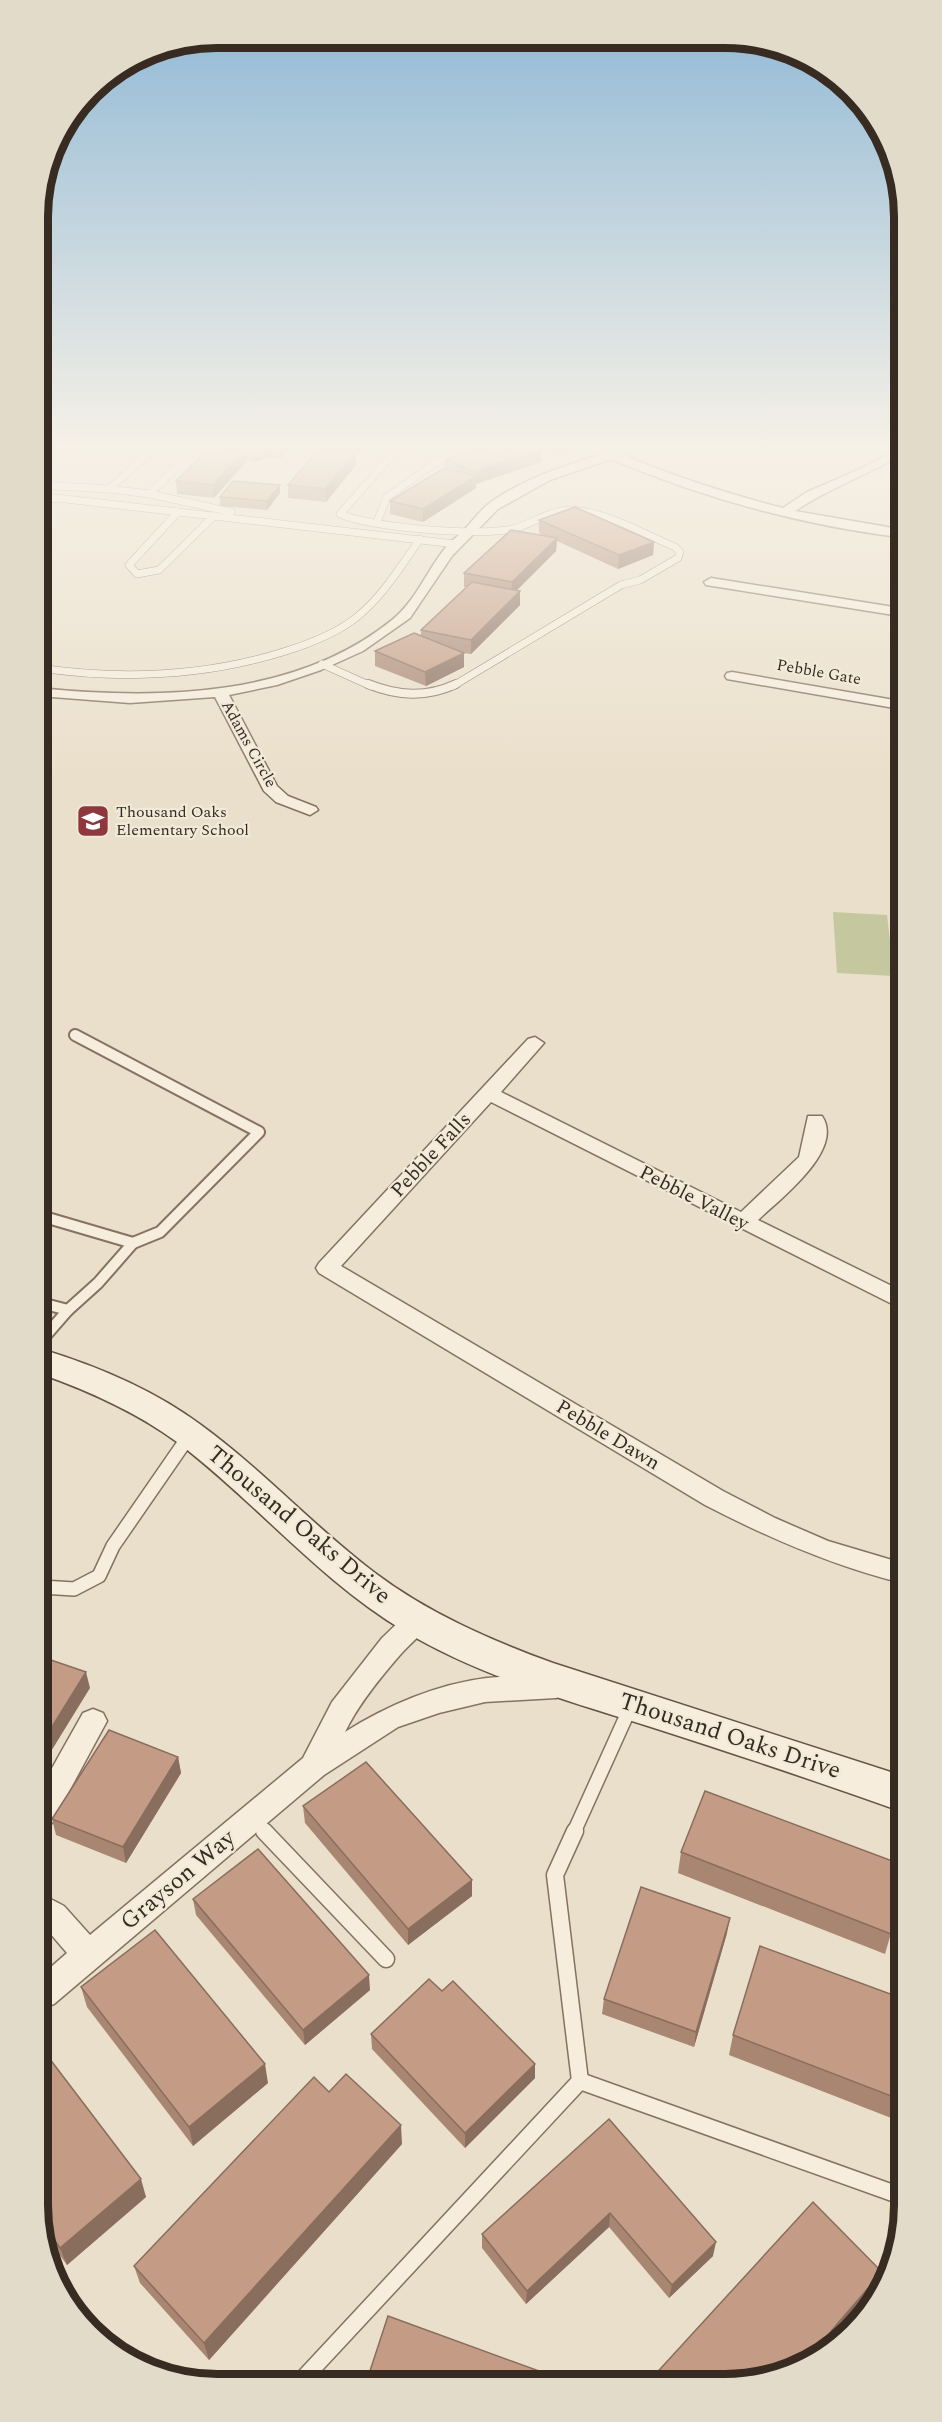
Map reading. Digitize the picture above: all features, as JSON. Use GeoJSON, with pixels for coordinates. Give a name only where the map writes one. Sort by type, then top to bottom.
{"type":"FeatureCollection","features":[{"type":"Feature","properties":{"kind":"main road","name":"Thousand Oaks Drive"},"geometry":{"type":"LineString","coordinates":[[48,1364],[98,1382],[146,1406],[190,1434],[314,1543],[387,1602],[418,1620],[517,1668],[798,1756],[894,1791]]}},
{"type":"Feature","properties":{"kind":"street"},"geometry":{"type":"LineString","coordinates":[[48,693],[115,699],[178,697],[220,692],[278,679],[322,664],[370,642],[398,622],[420,597],[445,559]]}},
{"type":"Feature","properties":{"kind":"street"},"geometry":{"type":"LineString","coordinates":[[711,582],[894,611]]}},
{"type":"Feature","properties":{"kind":"street","name":"Pebble Gate"},"geometry":{"type":"LineString","coordinates":[[732,676],[894,701]]}},
{"type":"Feature","properties":{"kind":"street","name":"Adams Circle"},"geometry":{"type":"LineString","coordinates":[[220,692],[270,788],[282,800],[310,810]]}},
{"type":"Feature","properties":{"kind":"street","name":"Pebble Falls"},"geometry":{"type":"LineString","coordinates":[[327,1268],[535,1043]]}},
{"type":"Feature","properties":{"kind":"street","name":"Pebble Valley"},"geometry":{"type":"LineString","coordinates":[[488,1093],[894,1297]]}},
{"type":"Feature","properties":{"kind":"street"},"geometry":{"type":"LineString","coordinates":[[743,1222],[808,1160],[816,1134],[815,1120]]}},
{"type":"Feature","properties":{"kind":"street","name":"Pebble Dawn"},"geometry":{"type":"LineString","coordinates":[[327,1268],[714,1498],[765,1525],[822,1549],[894,1571]]}},
{"type":"Feature","properties":{"kind":"street","name":"Grayson Way"},"geometry":{"type":"LineString","coordinates":[[314,1766],[342,1710],[391,1646],[418,1620]]}},
{"type":"Feature","properties":{"kind":"street","name":"Grayson Way"},"geometry":{"type":"LineString","coordinates":[[48,1989],[314,1766],[388,1719],[439,1701],[485,1690],[575,1686]]}},
{"type":"Feature","properties":{"kind":"street"},"geometry":{"type":"LineString","coordinates":[[48,1803],[93,1721]]}},
{"type":"Feature","properties":{"kind":"street"},"geometry":{"type":"LineString","coordinates":[[48,1912],[88,1955]]}},
{"type":"Feature","properties":{"kind":"lane"},"geometry":{"type":"LineString","coordinates":[[135,559],[129,565],[136,574],[159,570],[170,559]]}},
{"type":"Feature","properties":{"kind":"lane"},"geometry":{"type":"LineString","coordinates":[[48,670],[78,675],[140,678],[197,673],[255,662],[328,637],[364,611],[406,559]]}},
{"type":"Feature","properties":{"kind":"lane"},"geometry":{"type":"LineString","coordinates":[[322,664],[399,695],[431,694],[455,685],[621,585],[640,580],[677,559]]}},
{"type":"Feature","properties":{"kind":"lane"},"geometry":{"type":"LineString","coordinates":[[48,1333],[68,1310],[98,1283],[133,1243],[160,1232],[259,1132],[75,1035]]}},
{"type":"Feature","properties":{"kind":"lane"},"geometry":{"type":"LineString","coordinates":[[48,1218],[133,1243]]}},
{"type":"Feature","properties":{"kind":"lane"},"geometry":{"type":"LineString","coordinates":[[48,1305],[68,1310]]}},
{"type":"Feature","properties":{"kind":"lane"},"geometry":{"type":"LineString","coordinates":[[48,1587],[74,1589],[99,1576],[113,1546],[190,1434]]}},
{"type":"Feature","properties":{"kind":"lane"},"geometry":{"type":"LineString","coordinates":[[308,2374],[580,2081],[555,1875],[632,1704]]}},
{"type":"Feature","properties":{"kind":"lane"},"geometry":{"type":"LineString","coordinates":[[252,1818],[386,1959]]}},
{"type":"Feature","properties":{"kind":"lane"},"geometry":{"type":"LineString","coordinates":[[580,2081],[894,2193]]}},
{"type":"Feature","properties":{"kind":"green space"},"geometry":{"type":"Polygon","coordinates":[[[833,912],[887,915],[894,976],[837,973],[833,912]]]}},
{"type":"Feature","properties":{"kind":"building"},"geometry":{"type":"Polygon","coordinates":[[[479,559],[535,559],[512,582],[464,573],[479,559]]]}},
{"type":"Feature","properties":{"kind":"building"},"geometry":{"type":"Polygon","coordinates":[[[472,582],[520,591],[471,640],[421,630],[472,582]]]}},
{"type":"Feature","properties":{"kind":"building"},"geometry":{"type":"Polygon","coordinates":[[[414,633],[464,653],[425,672],[375,651],[414,633]]]}},
{"type":"Feature","properties":{"kind":"building"},"geometry":{"type":"Polygon","coordinates":[[[48,1659],[86,1672],[48,1733],[48,1659]]]}},
{"type":"Feature","properties":{"kind":"building"},"geometry":{"type":"Polygon","coordinates":[[[109,1730],[178,1757],[123,1847],[52,1819],[109,1730]]]}},
{"type":"Feature","properties":{"kind":"building"},"geometry":{"type":"Polygon","coordinates":[[[366,1762],[472,1880],[408,1929],[303,1806],[366,1762]]]}},
{"type":"Feature","properties":{"kind":"building"},"geometry":{"type":"Polygon","coordinates":[[[705,1791],[894,1862],[894,1924],[891,1934],[681,1852],[705,1791]]]}},
{"type":"Feature","properties":{"kind":"building"},"geometry":{"type":"Polygon","coordinates":[[[258,1849],[369,1975],[303,2030],[193,1899],[258,1849]]]}},
{"type":"Feature","properties":{"kind":"building"},"geometry":{"type":"Polygon","coordinates":[[[641,1887],[730,1918],[696,2032],[604,1999],[641,1887]]]}},
{"type":"Feature","properties":{"kind":"building"},"geometry":{"type":"Polygon","coordinates":[[[155,1930],[265,2064],[189,2127],[81,1987],[155,1930]]]}},
{"type":"Feature","properties":{"kind":"building"},"geometry":{"type":"Polygon","coordinates":[[[760,1946],[894,1995],[894,2097],[733,2035],[760,1946]]]}},
{"type":"Feature","properties":{"kind":"building"},"geometry":{"type":"Polygon","coordinates":[[[429,1979],[442,1991],[453,1981],[535,2064],[465,2133],[371,2034],[429,1979]]]}},
{"type":"Feature","properties":{"kind":"building"},"geometry":{"type":"Polygon","coordinates":[[[48,2057],[141,2179],[60,2248],[51,2235],[49,2227],[48,2057]]]}},
{"type":"Feature","properties":{"kind":"building"},"geometry":{"type":"Polygon","coordinates":[[[346,2074],[401,2125],[204,2343],[134,2266],[314,2077],[329,2092],[346,2074]]]}},
{"type":"Feature","properties":{"kind":"building"},"geometry":{"type":"Polygon","coordinates":[[[609,2119],[716,2242],[672,2285],[610,2213],[527,2291],[482,2234],[609,2119]]]}},
{"type":"Feature","properties":{"kind":"building"},"geometry":{"type":"Polygon","coordinates":[[[813,2202],[881,2271],[879,2276],[819,2345],[800,2357],[747,2373],[656,2374],[813,2202]]]}},
{"type":"Feature","properties":{"kind":"building"},"geometry":{"type":"Polygon","coordinates":[[[388,2316],[547,2374],[369,2374],[388,2316]]]}},
{"type":"Feature","properties":{"kind":"place","name":"Thousand Oaks Elementary School"},"geometry":{"type":"Point","coordinates":[93,821]}}]}
